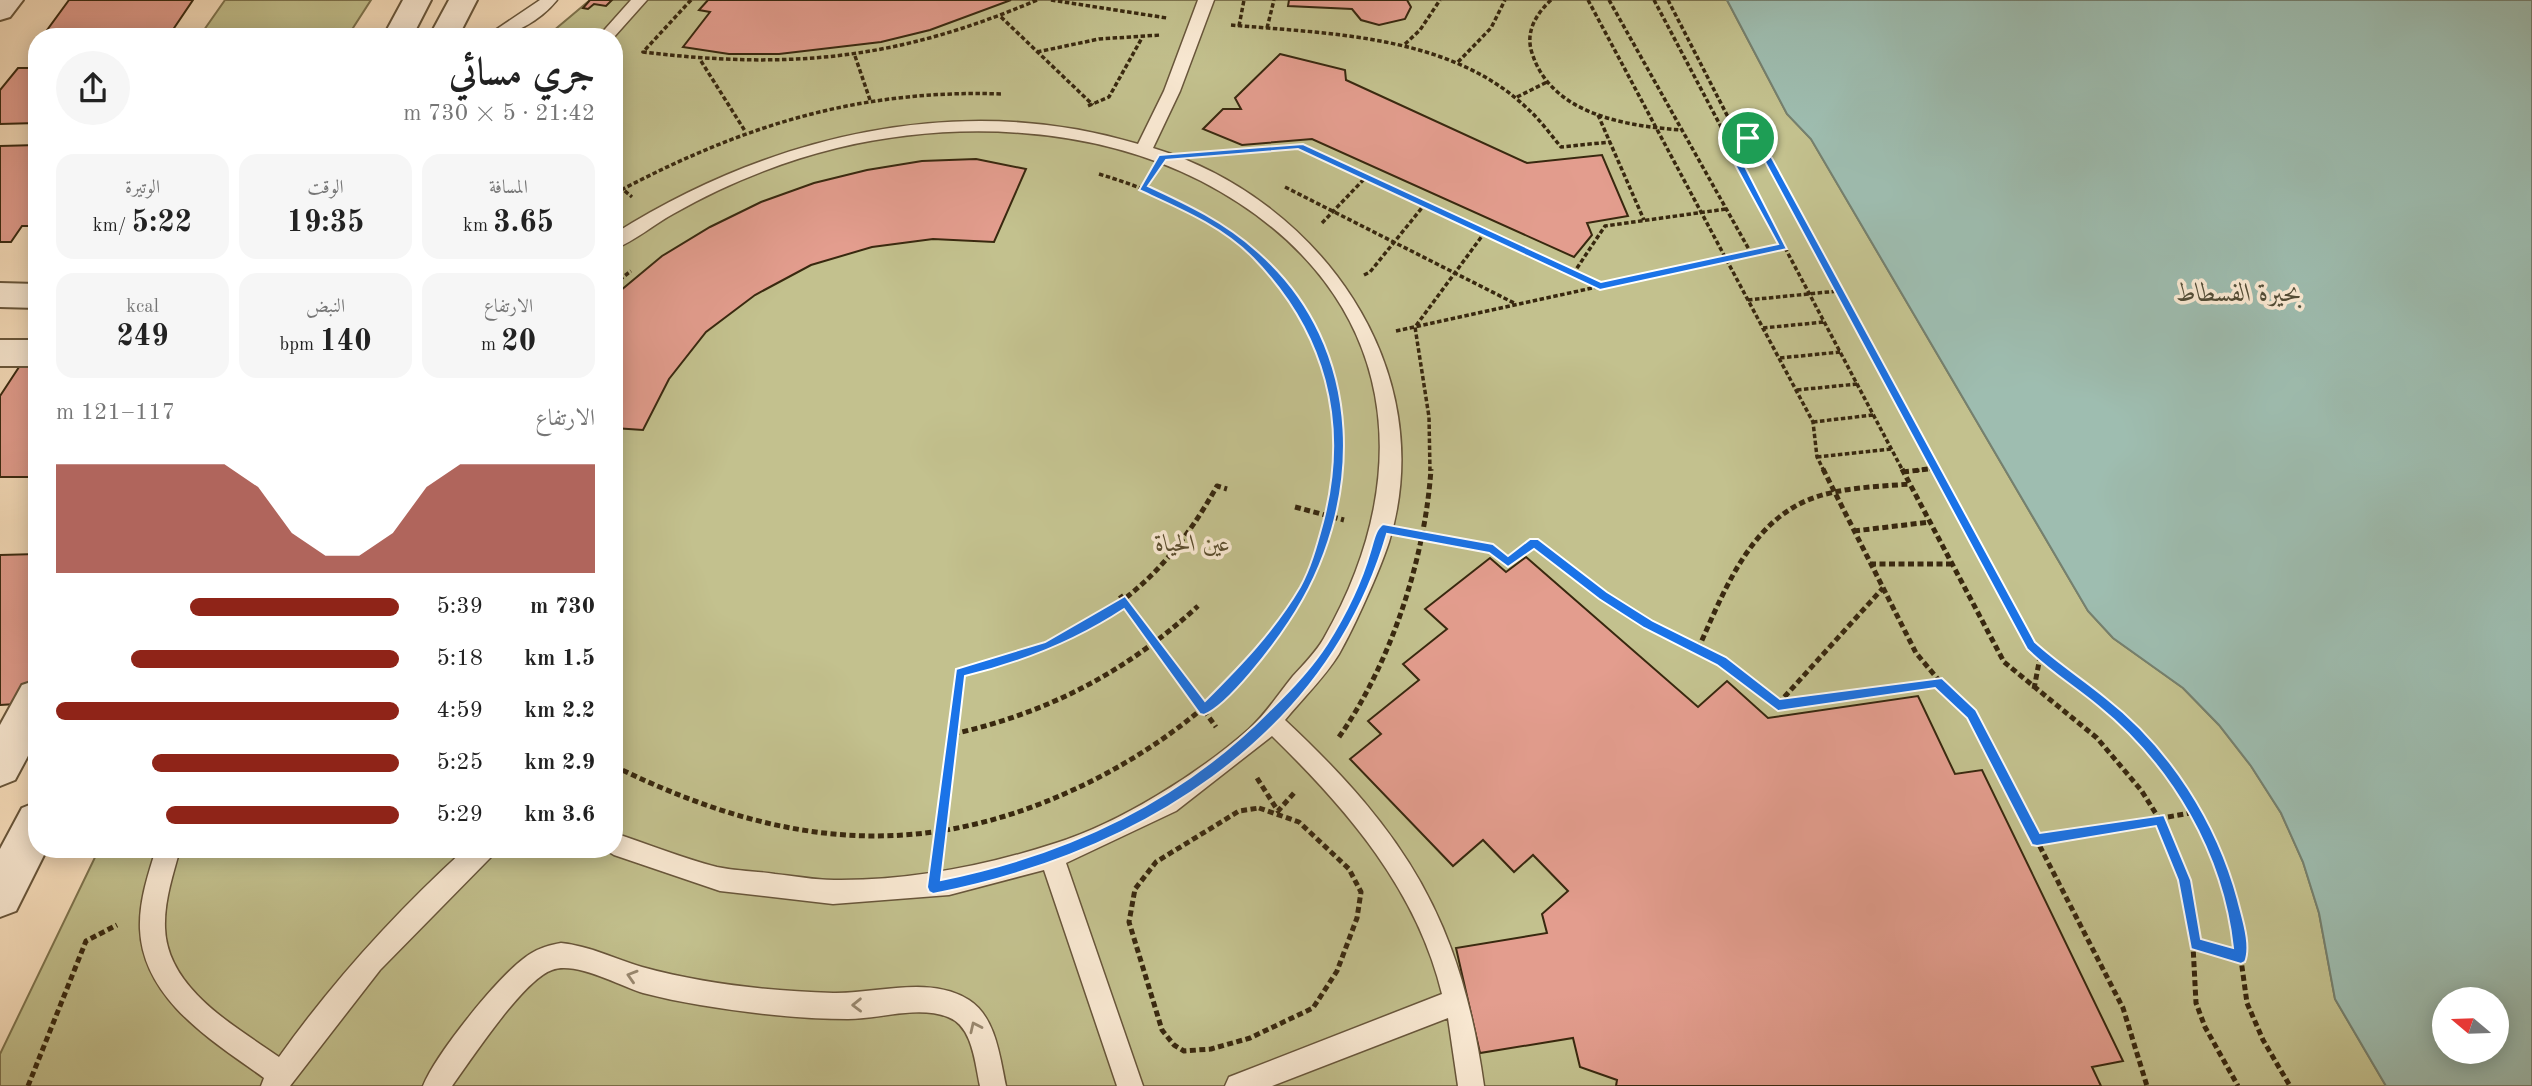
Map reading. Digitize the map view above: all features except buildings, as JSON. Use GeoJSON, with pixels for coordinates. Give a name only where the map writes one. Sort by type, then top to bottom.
{"type":"FeatureCollection","features":[{"type":"Feature","properties":{"kind":"street"},"geometry":{"type":"LineString","coordinates":[[0,11],[9,0]]}},
{"type":"Feature","properties":{"kind":"street"},"geometry":{"type":"LineString","coordinates":[[402,28],[418,0]]}},
{"type":"Feature","properties":{"kind":"street"},"geometry":{"type":"LineString","coordinates":[[448,28],[463,0]]}},
{"type":"Feature","properties":{"kind":"street"},"geometry":{"type":"LineString","coordinates":[[0,295],[28,296]]}},
{"type":"Feature","properties":{"kind":"street"},"geometry":{"type":"LineString","coordinates":[[0,354],[28,354]]}},
{"type":"Feature","properties":{"kind":"street"},"geometry":{"type":"LineString","coordinates":[[0,766],[28,715]]}},
{"type":"Feature","properties":{"kind":"street"},"geometry":{"type":"LineString","coordinates":[[0,895],[28,841]]}},
{"type":"Feature","properties":{"kind":"lane"},"geometry":{"type":"LineString","coordinates":[[508,28],[536,12],[549,0]]}},
{"type":"Feature","properties":{"kind":"lane"},"geometry":{"type":"LineString","coordinates":[[614,28],[639,0]]}},
{"type":"Feature","properties":{"kind":"lane"},"geometry":{"type":"LineString","coordinates":[[1153,154],[1206,0]]}},
{"type":"Feature","properties":{"kind":"lane"},"geometry":{"type":"LineString","coordinates":[[623,237],[655,216],[725,179],[807,150],[873,135],[950,127],[1025,128],[1089,137],[1153,154],[1220,183],[1271,216],[1310,251],[1337,285],[1367,337],[1381,372],[1389,409],[1391,488],[1383,529],[1371,568],[1332,646],[1304,684],[1271,721],[1237,752],[1151,812],[1052,857],[994,876],[873,894],[813,894],[755,888],[699,877],[647,860],[623,848]]}},
{"type":"Feature","properties":{"kind":"lane"},"geometry":{"type":"LineString","coordinates":[[1271,721],[1319,765],[1364,815],[1405,873],[1435,929],[1457,1001],[1471,1086]]}},
{"type":"Feature","properties":{"kind":"lane"},"geometry":{"type":"LineString","coordinates":[[1052,857],[1129,1086]]}},
{"type":"Feature","properties":{"kind":"lane"},"geometry":{"type":"LineString","coordinates":[[166,858],[153,907],[159,960],[170,984],[186,1004],[278,1081],[345,995],[408,922],[473,858]]}},
{"type":"Feature","properties":{"kind":"lane"},"geometry":{"type":"LineString","coordinates":[[436,1086],[476,1032],[535,965],[550,957],[564,956],[642,979],[709,994],[779,1003],[852,1006],[943,1002],[958,1007],[977,1026],[993,1086]]}},
{"type":"Feature","properties":{"kind":"lane"},"geometry":{"type":"LineString","coordinates":[[1238,1086],[1457,1001]]}},
{"type":"Feature","properties":{"kind":"path"},"geometry":{"type":"LineString","coordinates":[[691,0],[643,52],[701,60],[771,64],[855,57],[948,36],[1001,17],[1037,0]]}},
{"type":"Feature","properties":{"kind":"path"},"geometry":{"type":"LineString","coordinates":[[1051,0],[1197,29]]}},
{"type":"Feature","properties":{"kind":"path"},"geometry":{"type":"LineString","coordinates":[[1239,26],[1244,0]]}},
{"type":"Feature","properties":{"kind":"path"},"geometry":{"type":"LineString","coordinates":[[1267,28],[1274,0]]}},
{"type":"Feature","properties":{"kind":"path"},"geometry":{"type":"LineString","coordinates":[[1405,44],[1420,30],[1440,0]]}},
{"type":"Feature","properties":{"kind":"path"},"geometry":{"type":"LineString","coordinates":[[1458,62],[1492,28],[1505,0]]}},
{"type":"Feature","properties":{"kind":"path"},"geometry":{"type":"LineString","coordinates":[[1551,0],[1536,17],[1529,42],[1531,55],[1547,82],[1569,101],[1598,116],[1656,129],[1682,130]]}},
{"type":"Feature","properties":{"kind":"path"},"geometry":{"type":"LineString","coordinates":[[1588,0],[1797,390],[1813,422],[1817,457],[1916,653],[1937,682],[1971,714],[2037,840],[2123,1008],[2142,1061],[2147,1086]]}},
{"type":"Feature","properties":{"kind":"path"},"geometry":{"type":"LineString","coordinates":[[1609,0],[1751,253]]}},
{"type":"Feature","properties":{"kind":"path"},"geometry":{"type":"LineString","coordinates":[[1654,0],[2004,662],[2105,746],[2126,769],[2160,819],[2185,880],[2195,944],[2194,989],[2197,1007],[2238,1086]]}},
{"type":"Feature","properties":{"kind":"path"},"geometry":{"type":"LineString","coordinates":[[1668,0],[1725,113],[1768,158],[2024,634],[2040,656],[2103,702],[2138,735],[2170,772],[2196,813],[2214,847],[2227,883],[2237,920],[2249,1009],[2290,1086]]}},
{"type":"Feature","properties":{"kind":"path"},"geometry":{"type":"LineString","coordinates":[[1001,17],[1093,105]]}},
{"type":"Feature","properties":{"kind":"path"},"geometry":{"type":"LineString","coordinates":[[1665,22],[1678,21]]}},
{"type":"Feature","properties":{"kind":"path"},"geometry":{"type":"LineString","coordinates":[[1037,51],[1131,36],[1239,26],[1364,37],[1405,44],[1458,62],[1517,97],[1548,129],[1561,147],[1610,142]]}},
{"type":"Feature","properties":{"kind":"path"},"geometry":{"type":"LineString","coordinates":[[855,57],[870,100]]}},
{"type":"Feature","properties":{"kind":"path"},"geometry":{"type":"LineString","coordinates":[[701,60],[746,131]]}},
{"type":"Feature","properties":{"kind":"path"},"geometry":{"type":"LineString","coordinates":[[1517,97],[1547,82]]}},
{"type":"Feature","properties":{"kind":"path"},"geometry":{"type":"LineString","coordinates":[[1598,116],[1644,220]]}},
{"type":"Feature","properties":{"kind":"path"},"geometry":{"type":"LineString","coordinates":[[1733,152],[1748,138]]}},
{"type":"Feature","properties":{"kind":"path"},"geometry":{"type":"LineString","coordinates":[[1230,159],[1219,153],[1300,146],[1600,286]]}},
{"type":"Feature","properties":{"kind":"path"},"geometry":{"type":"LineString","coordinates":[[1142,188],[1153,154]]}},
{"type":"Feature","properties":{"kind":"path"},"geometry":{"type":"LineString","coordinates":[[623,770],[674,796],[719,812],[779,827],[885,836],[940,833],[995,820],[1061,797],[1154,747],[1204,710],[1244,673],[1284,624],[1305,588],[1331,516],[1338,485],[1339,424],[1333,384],[1320,348],[1296,301],[1270,268],[1230,234],[1203,216],[1142,188],[1091,172]]}},
{"type":"Feature","properties":{"kind":"path"},"geometry":{"type":"LineString","coordinates":[[1276,182],[1516,304]]}},
{"type":"Feature","properties":{"kind":"path"},"geometry":{"type":"LineString","coordinates":[[1296,301],[1370,272],[1425,204]]}},
{"type":"Feature","properties":{"kind":"path"},"geometry":{"type":"LineString","coordinates":[[1573,274],[1605,226],[1726,209]]}},
{"type":"Feature","properties":{"kind":"path"},"geometry":{"type":"LineString","coordinates":[[1320,348],[1784,246]]}},
{"type":"Feature","properties":{"kind":"path"},"geometry":{"type":"LineString","coordinates":[[623,277],[633,269]]}},
{"type":"Feature","properties":{"kind":"path"},"geometry":{"type":"LineString","coordinates":[[1748,300],[1838,290]]}},
{"type":"Feature","properties":{"kind":"path"},"geometry":{"type":"LineString","coordinates":[[1763,328],[1824,322]]}},
{"type":"Feature","properties":{"kind":"path"},"geometry":{"type":"LineString","coordinates":[[1780,358],[1840,352]]}},
{"type":"Feature","properties":{"kind":"path"},"geometry":{"type":"LineString","coordinates":[[1797,390],[1857,384]]}},
{"type":"Feature","properties":{"kind":"path"},"geometry":{"type":"LineString","coordinates":[[1813,422],[1873,415]]}},
{"type":"Feature","properties":{"kind":"path"},"geometry":{"type":"LineString","coordinates":[[1817,457],[1891,449]]}},
{"type":"Feature","properties":{"kind":"path"},"geometry":{"type":"LineString","coordinates":[[1903,472],[1934,468]]}},
{"type":"Feature","properties":{"kind":"path"},"geometry":{"type":"LineString","coordinates":[[1698,649],[1737,565],[1774,518],[1794,506],[1834,492],[1909,484]]}},
{"type":"Feature","properties":{"kind":"path"},"geometry":{"type":"LineString","coordinates":[[933,887],[960,672],[1049,646],[1089,626],[1156,575],[1181,547],[1202,517],[1217,486],[1227,489]]}},
{"type":"Feature","properties":{"kind":"path"},"geometry":{"type":"LineString","coordinates":[[1294,507],[1383,529],[1493,549],[1508,563],[1534,542],[1625,610],[1729,666],[1778,705],[1937,682]]}},
{"type":"Feature","properties":{"kind":"path"},"geometry":{"type":"LineString","coordinates":[[1854,531],[1930,522]]}},
{"type":"Feature","properties":{"kind":"path"},"geometry":{"type":"LineString","coordinates":[[1870,564],[1952,564]]}},
{"type":"Feature","properties":{"kind":"path"},"geometry":{"type":"LineString","coordinates":[[1778,705],[1883,588]]}},
{"type":"Feature","properties":{"kind":"path"},"geometry":{"type":"LineString","coordinates":[[1120,595],[1278,811],[1307,827],[1352,871],[1361,891],[1356,922],[1326,990],[1312,1008],[1298,1018],[1214,1050],[1198,1053],[1184,1051],[1170,1043],[1162,1030],[1129,922],[1135,889],[1156,862],[1239,811],[1259,808],[1278,811]]}},
{"type":"Feature","properties":{"kind":"path"},"geometry":{"type":"LineString","coordinates":[[953,734],[1010,720],[1058,703],[1113,675],[1157,644],[1198,606]]}},
{"type":"Feature","properties":{"kind":"path"},"geometry":{"type":"LineString","coordinates":[[2034,689],[2040,656]]}},
{"type":"Feature","properties":{"kind":"path"},"geometry":{"type":"LineString","coordinates":[[2037,840],[2196,813]]}},
{"type":"Feature","properties":{"kind":"path"},"geometry":{"type":"LineString","coordinates":[[28,1086],[86,940],[153,907]]}},
{"type":"Feature","properties":{"kind":"path"},"geometry":{"type":"LineString","coordinates":[[2195,944],[2241,957]]}},
{"type":"Feature","properties":{"kind":"green space"},"geometry":{"type":"Polygon","coordinates":[[[225,0],[371,0],[353,28],[205,28],[225,0]]]}},
{"type":"Feature","properties":{"kind":"green space","name":"عين الحياة"},"geometry":{"type":"Polygon","coordinates":[[[590,0],[1727,0],[1787,114],[1811,139],[2088,611],[2113,638],[2183,688],[2219,725],[2251,766],[2281,813],[2303,862],[2319,913],[2335,999],[2386,1086],[0,1086],[0,1054],[95,858],[623,858],[623,28],[557,28],[590,0]]]}},
{"type":"Feature","properties":{"kind":"water","name":"بحيرة الفسطاط"},"geometry":{"type":"Polygon","coordinates":[[[1727,0],[2532,0],[2532,1086],[2386,1086],[2335,999],[2319,913],[2303,862],[2281,813],[2251,766],[2219,725],[2183,688],[2113,638],[2088,611],[1811,139],[1787,114],[1727,0]]]}},
{"type":"Feature","properties":{"kind":"route"},"geometry":{"type":"LineString","coordinates":[[1748,138],[1768,158],[2031,646],[2052,666],[2103,702],[2138,735],[2170,772],[2196,813],[2214,847],[2227,883],[2237,920],[2241,957],[2195,944],[2185,880],[2160,819],[2037,840],[1971,714],[1937,682],[1778,705],[1721,661],[1648,624],[1603,595],[1534,542],[1508,563],[1493,549],[1450,544],[1383,529],[1371,568],[1354,607],[1332,646],[1304,684],[1271,721],[1237,752],[1151,812],[1103,836],[1052,857],[994,876],[933,887],[960,672],[1049,646],[1089,626],[1125,601],[1204,710],[1262,653],[1284,624],[1321,553],[1338,485],[1340,454],[1333,384],[1320,348],[1296,301],[1270,268],[1255,254],[1203,216],[1142,188],[1163,157],[1300,146],[1600,286],[1784,246],[1733,152],[1748,138]]}}]}
